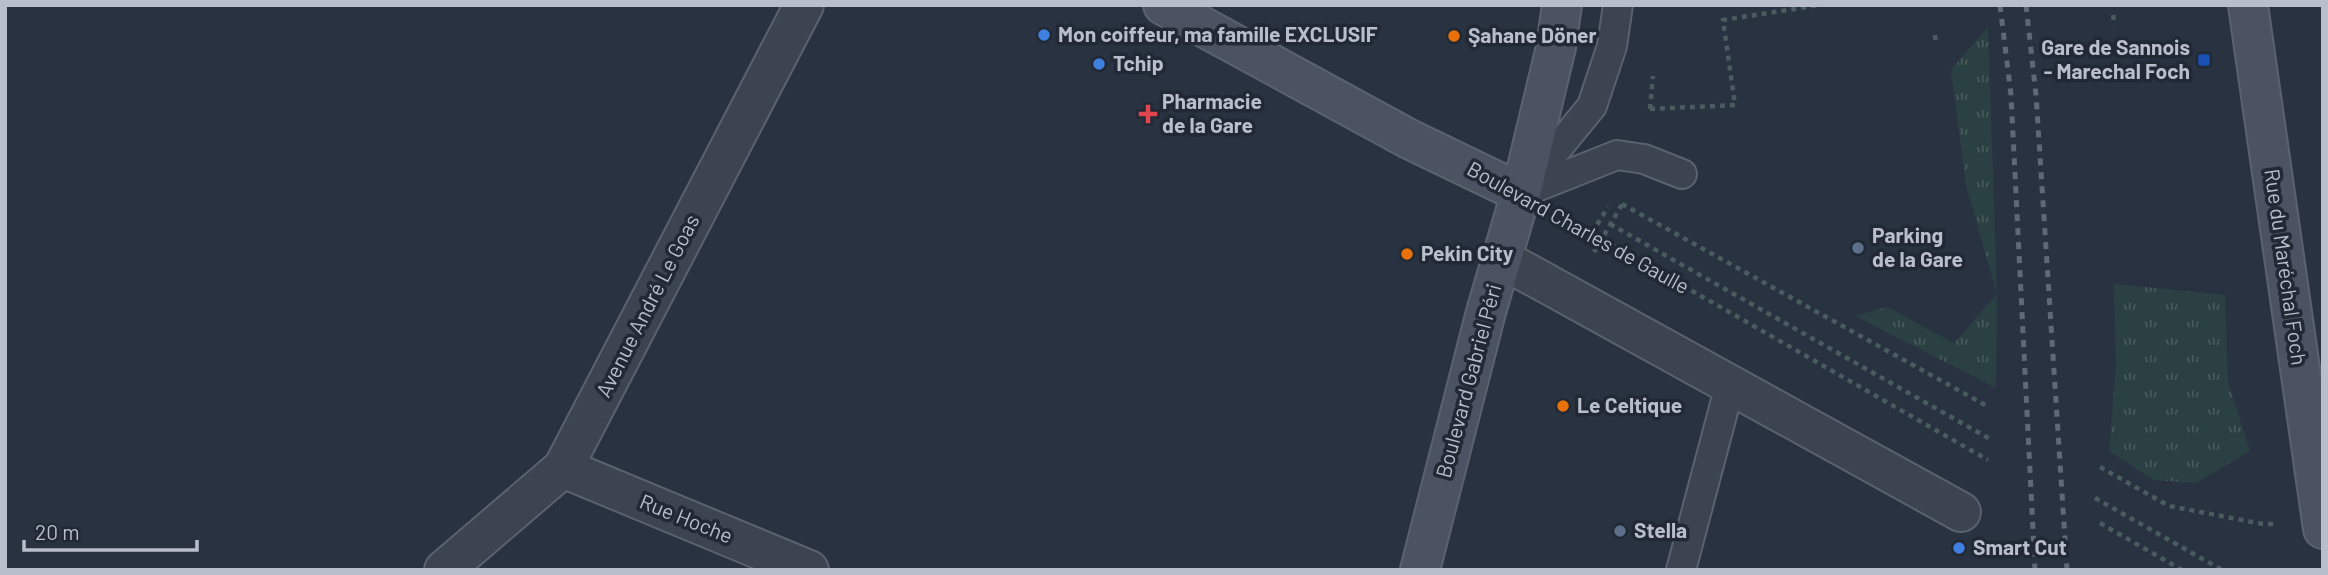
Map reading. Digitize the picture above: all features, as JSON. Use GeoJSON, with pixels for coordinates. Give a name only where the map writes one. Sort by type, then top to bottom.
{"type":"FeatureCollection","features":[{"type":"Feature","properties":{"kind":"main road","name":"Boulevard Charles de Gaulle"},"geometry":{"type":"LineString","coordinates":[[1163,5],[1409,139],[1521,193]]}},
{"type":"Feature","properties":{"kind":"main road","name":"Boulevard Gabriel Péri"},"geometry":{"type":"LineString","coordinates":[[1420,570],[1486,312],[1521,193],[1556,47],[1562,5]]}},
{"type":"Feature","properties":{"kind":"main road","name":"Rue du Maréchal Foch"},"geometry":{"type":"LineString","coordinates":[[2248,5],[2323,529]]}},
{"type":"Feature","properties":{"kind":"street","name":"Avenue André Le Goas"},"geometry":{"type":"LineString","coordinates":[[444,570],[564,468],[804,5]]}},
{"type":"Feature","properties":{"kind":"street"},"geometry":{"type":"LineString","coordinates":[[1502,259],[1961,512]]}},
{"type":"Feature","properties":{"kind":"street","name":"Rue Hoche"},"geometry":{"type":"LineString","coordinates":[[564,468],[809,570]]}},
{"type":"Feature","properties":{"kind":"lane"},"geometry":{"type":"LineString","coordinates":[[1521,193],[1591,106],[1612,46],[1618,5]]}},
{"type":"Feature","properties":{"kind":"lane"},"geometry":{"type":"LineString","coordinates":[[1521,193],[1617,155],[1644,159],[1682,174]]}},
{"type":"Feature","properties":{"kind":"lane"},"geometry":{"type":"LineString","coordinates":[[1681,570],[1730,385]]}},
{"type":"Feature","properties":{"kind":"path"},"geometry":{"type":"LineString","coordinates":[[1650,109],[1735,105],[1723,20],[1820,5]]}},
{"type":"Feature","properties":{"kind":"path"},"geometry":{"type":"LineString","coordinates":[[2113,15],[2115,24]]}},
{"type":"Feature","properties":{"kind":"path"},"geometry":{"type":"LineString","coordinates":[[1935,35],[1936,45]]}},
{"type":"Feature","properties":{"kind":"path"},"geometry":{"type":"LineString","coordinates":[[1648,118],[1653,74]]}},
{"type":"Feature","properties":{"kind":"path","name":"Boulevard Charles de Gaulle"},"geometry":{"type":"LineString","coordinates":[[1521,193],[1989,460]]}},
{"type":"Feature","properties":{"kind":"path"},"geometry":{"type":"LineString","coordinates":[[1569,296],[1622,204],[1629,197]]}},
{"type":"Feature","properties":{"kind":"path"},"geometry":{"type":"LineString","coordinates":[[1622,204],[1987,406]]}},
{"type":"Feature","properties":{"kind":"path"},"geometry":{"type":"LineString","coordinates":[[1611,224],[1990,439]]}},
{"type":"Feature","properties":{"kind":"path"},"geometry":{"type":"LineString","coordinates":[[2100,467],[2169,506],[2263,524]]}},
{"type":"Feature","properties":{"kind":"path"},"geometry":{"type":"LineString","coordinates":[[2095,498],[2222,570]]}},
{"type":"Feature","properties":{"kind":"path"},"geometry":{"type":"LineString","coordinates":[[2100,523],[2182,570]]}},
{"type":"Feature","properties":{"kind":"green space"},"geometry":{"type":"Polygon","coordinates":[[[1988,27],[1997,294],[1966,186],[1951,70],[1988,27]]]}},
{"type":"Feature","properties":{"kind":"green space"},"geometry":{"type":"Polygon","coordinates":[[[2114,284],[2225,295],[2228,382],[2250,451],[2196,483],[2153,480],[2109,451],[2116,365],[2114,284]]]}},
{"type":"Feature","properties":{"kind":"green space"},"geometry":{"type":"Polygon","coordinates":[[[1997,294],[1996,388],[1855,316],[1887,307],[1954,343],[1997,294]]]}},
{"type":"Feature","properties":{"kind":"railway"},"geometry":{"type":"LineString","coordinates":[[2000,5],[2011,95],[2035,570]]}},
{"type":"Feature","properties":{"kind":"railway"},"geometry":{"type":"LineString","coordinates":[[2026,5],[2036,95],[2067,570]]}},
{"type":"Feature","properties":{"kind":"place","name":"Mon coiffeur, ma famille EXCLUSIF"},"geometry":{"type":"Point","coordinates":[1044,35]}},
{"type":"Feature","properties":{"kind":"place","name":"Şahane Döner"},"geometry":{"type":"Point","coordinates":[1454,36]}},
{"type":"Feature","properties":{"kind":"place","name":"Gare de Sannois - Marechal Foch"},"geometry":{"type":"Point","coordinates":[2204,60]}},
{"type":"Feature","properties":{"kind":"place","name":"Tchip"},"geometry":{"type":"Point","coordinates":[1099,64]}},
{"type":"Feature","properties":{"kind":"place","name":"Pharmacie de la Gare"},"geometry":{"type":"Point","coordinates":[1148,114]}},
{"type":"Feature","properties":{"kind":"place","name":"Parking de la Gare"},"geometry":{"type":"Point","coordinates":[1858,248]}},
{"type":"Feature","properties":{"kind":"place","name":"Pekin City"},"geometry":{"type":"Point","coordinates":[1407,254]}},
{"type":"Feature","properties":{"kind":"place","name":"Le Celtique"},"geometry":{"type":"Point","coordinates":[1563,406]}},
{"type":"Feature","properties":{"kind":"place","name":"Stella"},"geometry":{"type":"Point","coordinates":[1620,531]}},
{"type":"Feature","properties":{"kind":"place","name":"Smart Cut"},"geometry":{"type":"Point","coordinates":[1959,548]}}]}
